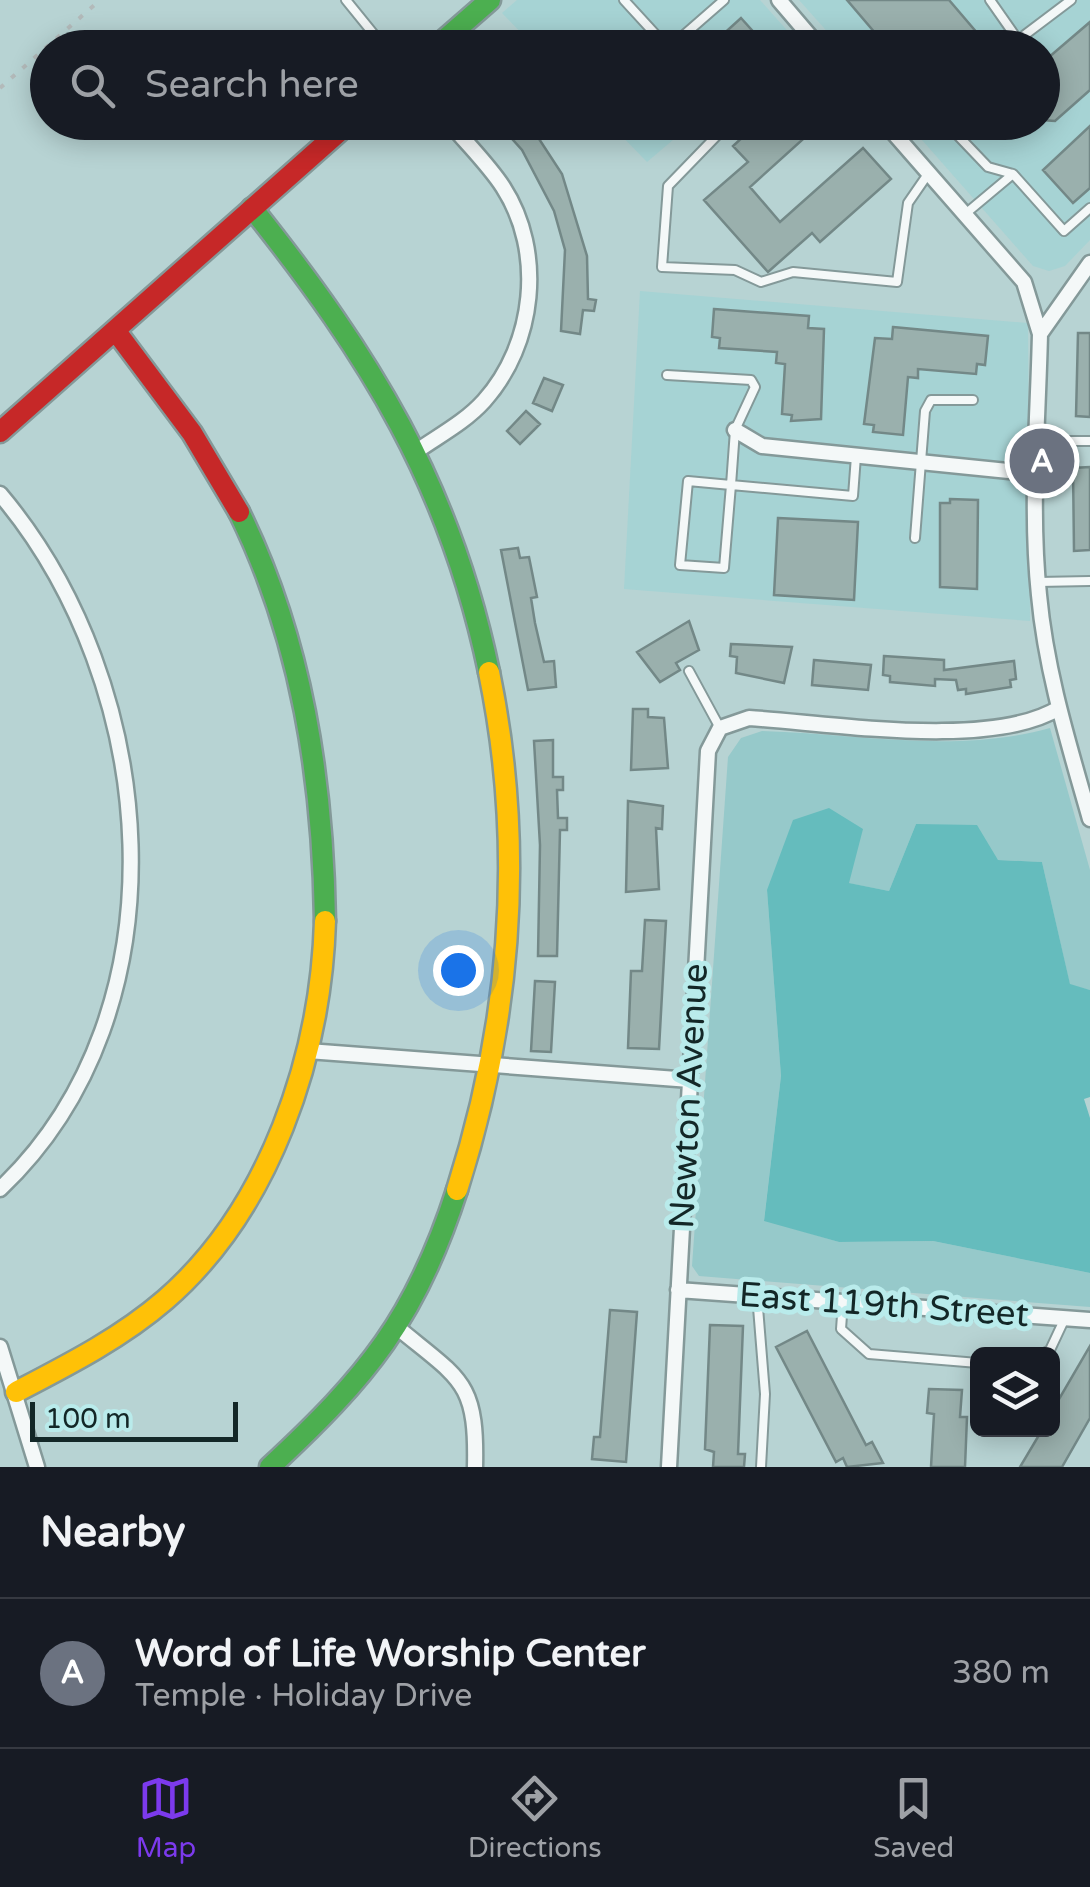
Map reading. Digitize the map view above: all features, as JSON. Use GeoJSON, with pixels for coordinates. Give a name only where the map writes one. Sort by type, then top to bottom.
{"type":"FeatureCollection","features":[{"type":"Feature","properties":{"kind":"street"},"geometry":{"type":"LineString","coordinates":[[456,30],[490,0]]}},
{"type":"Feature","properties":{"kind":"street"},"geometry":{"type":"LineString","coordinates":[[780,0],[804,30]]}},
{"type":"Feature","properties":{"kind":"street"},"geometry":{"type":"LineString","coordinates":[[0,432],[329,140]]}},
{"type":"Feature","properties":{"kind":"street"},"geometry":{"type":"LineString","coordinates":[[416,451],[467,418],[503,376],[525,325],[530,276],[524,233],[504,188],[464,140]]}},
{"type":"Feature","properties":{"kind":"street"},"geometry":{"type":"LineString","coordinates":[[899,140],[1024,282],[1040,334],[1038,582],[1058,708],[1083,770],[1090,820]]}},
{"type":"Feature","properties":{"kind":"street"},"geometry":{"type":"LineString","coordinates":[[252,208],[350,336],[416,451],[456,546],[489,659],[508,775],[513,893],[503,1010],[479,1125],[447,1221],[398,1328],[330,1412],[270,1467]]}},
{"type":"Feature","properties":{"kind":"street"},"geometry":{"type":"LineString","coordinates":[[1040,334],[1090,263]]}},
{"type":"Feature","properties":{"kind":"street"},"geometry":{"type":"LineString","coordinates":[[16,1392],[84,1358],[137,1323],[185,1280],[231,1226],[268,1164],[293,1106],[308,1051],[321,964],[325,878],[320,792],[307,706],[284,623],[245,528],[214,466],[175,406],[115,330]]}},
{"type":"Feature","properties":{"kind":"street"},"geometry":{"type":"LineString","coordinates":[[735,430],[762,446],[1037,474]]}},
{"type":"Feature","properties":{"kind":"street"},"geometry":{"type":"LineString","coordinates":[[0,494],[33,533],[91,646],[121,756],[130,881],[124,943],[99,1044],[54,1128],[0,1189]]}},
{"type":"Feature","properties":{"kind":"street"},"geometry":{"type":"LineString","coordinates":[[720,728],[749,718],[954,732],[1016,724],[1058,708]]}},
{"type":"Feature","properties":{"kind":"street","name":"Newton Avenue"},"geometry":{"type":"LineString","coordinates":[[669,1467],[708,752],[720,728]]}},
{"type":"Feature","properties":{"kind":"street"},"geometry":{"type":"LineString","coordinates":[[308,1051],[690,1080]]}},
{"type":"Feature","properties":{"kind":"street","name":"East 119th Street"},"geometry":{"type":"LineString","coordinates":[[678,1290],[1090,1320]]}},
{"type":"Feature","properties":{"kind":"street"},"geometry":{"type":"LineString","coordinates":[[398,1328],[460,1380],[466,1390],[476,1420],[475,1467]]}},
{"type":"Feature","properties":{"kind":"street"},"geometry":{"type":"LineString","coordinates":[[0,1347],[37,1467]]}},
{"type":"Feature","properties":{"kind":"lane"},"geometry":{"type":"LineString","coordinates":[[346,0],[370,30]]}},
{"type":"Feature","properties":{"kind":"lane"},"geometry":{"type":"LineString","coordinates":[[624,0],[652,30]]}},
{"type":"Feature","properties":{"kind":"lane"},"geometry":{"type":"LineString","coordinates":[[689,30],[724,0]]}},
{"type":"Feature","properties":{"kind":"lane"},"geometry":{"type":"LineString","coordinates":[[990,0],[1011,30]]}},
{"type":"Feature","properties":{"kind":"lane"},"geometry":{"type":"LineString","coordinates":[[1032,30],[1072,0]]}},
{"type":"Feature","properties":{"kind":"lane"},"geometry":{"type":"LineString","coordinates":[[713,140],[668,186],[662,266],[735,270],[761,282],[793,272],[897,282],[908,203],[928,174]]}},
{"type":"Feature","properties":{"kind":"lane"},"geometry":{"type":"LineString","coordinates":[[962,140],[988,167],[1013,174],[1064,231],[1090,208]]}},
{"type":"Feature","properties":{"kind":"lane"},"geometry":{"type":"LineString","coordinates":[[964,215],[1013,174]]}},
{"type":"Feature","properties":{"kind":"lane"},"geometry":{"type":"LineString","coordinates":[[668,375],[752,380],[755,387],[735,430],[730,485],[724,568],[680,565],[688,481],[730,485],[853,496],[856,456]]}},
{"type":"Feature","properties":{"kind":"lane"},"geometry":{"type":"LineString","coordinates":[[915,538],[925,411],[931,400],[973,400]]}},
{"type":"Feature","properties":{"kind":"lane"},"geometry":{"type":"LineString","coordinates":[[1038,442],[1090,442]]}},
{"type":"Feature","properties":{"kind":"lane"},"geometry":{"type":"LineString","coordinates":[[1038,582],[1090,582]]}},
{"type":"Feature","properties":{"kind":"lane"},"geometry":{"type":"LineString","coordinates":[[689,672],[720,728]]}},
{"type":"Feature","properties":{"kind":"lane"},"geometry":{"type":"LineString","coordinates":[[757,1296],[764,1394],[761,1467]]}},
{"type":"Feature","properties":{"kind":"lane"},"geometry":{"type":"LineString","coordinates":[[844,1302],[841,1329],[869,1354],[970,1362]]}},
{"type":"Feature","properties":{"kind":"lane"},"geometry":{"type":"LineString","coordinates":[[1051,1347],[1065,1318]]}},
{"type":"Feature","properties":{"kind":"shaded area"},"geometry":{"type":"Polygon","coordinates":[[[517,0],[760,0],[787,30],[518,30],[502,13],[517,0]]]}},
{"type":"Feature","properties":{"kind":"shaded area"},"geometry":{"type":"Polygon","coordinates":[[[799,0],[1090,0],[1090,240],[1065,266],[1049,271],[1033,266],[922,140],[1060,140],[1060,30],[826,30],[799,0]]]}},
{"type":"Feature","properties":{"kind":"shaded area"},"geometry":{"type":"Polygon","coordinates":[[[626,140],[673,140],[647,162],[626,140]]]}},
{"type":"Feature","properties":{"kind":"shaded area"},"geometry":{"type":"Polygon","coordinates":[[[640,291],[1028,323],[1030,621],[624,589],[640,291]]]}},
{"type":"Feature","properties":{"kind":"shaded area"},"geometry":{"type":"Polygon","coordinates":[[[1050,728],[1090,870],[1090,990],[1070,985],[1042,862],[998,860],[916,824],[889,891],[848,883],[767,890],[781,1076],[764,1220],[839,1242],[933,1241],[1090,1273],[1090,1307],[699,1276],[692,1266],[728,757],[741,738],[762,731],[943,741],[1015,736],[1050,728]]]}},
{"type":"Feature","properties":{"kind":"shaded area"},"geometry":{"type":"Polygon","coordinates":[[[829,808],[863,829],[849,883],[889,891],[916,824],[977,825],[998,860],[1042,862],[1070,984],[1090,990],[1090,1097],[1084,1099],[1090,1118],[1090,1273],[933,1241],[839,1242],[764,1221],[781,1076],[767,890],[793,820],[829,808]]]}},
{"type":"Feature","properties":{"kind":"building"},"geometry":{"type":"Polygon","coordinates":[[[847,0],[949,0],[975,30],[873,30],[847,0]]]}},
{"type":"Feature","properties":{"kind":"building"},"geometry":{"type":"Polygon","coordinates":[[[741,18],[752,30],[728,30],[741,18]]]}},
{"type":"Feature","properties":{"kind":"building"},"geometry":{"type":"Polygon","coordinates":[[[1090,22],[1090,90],[1060,117],[1060,48],[1090,22]]]}},
{"type":"Feature","properties":{"kind":"building"},"geometry":{"type":"Polygon","coordinates":[[[1090,126],[1090,188],[1073,203],[1043,170],[1090,126]]]}},
{"type":"Feature","properties":{"kind":"building"},"geometry":{"type":"Polygon","coordinates":[[[513,140],[540,140],[562,174],[587,256],[588,299],[596,300],[594,311],[583,310],[580,334],[561,331],[565,250],[554,211],[513,140]]]}},
{"type":"Feature","properties":{"kind":"building"},"geometry":{"type":"Polygon","coordinates":[[[740,140],[802,140],[750,187],[780,222],[863,148],[891,179],[820,242],[812,233],[768,272],[704,200],[748,162],[733,146],[740,140]]]}},
{"type":"Feature","properties":{"kind":"building"},"geometry":{"type":"Polygon","coordinates":[[[714,309],[809,316],[808,328],[824,329],[821,419],[791,421],[792,415],[782,414],[785,364],[776,363],[777,352],[719,348],[720,338],[712,337],[714,309]]]}},
{"type":"Feature","properties":{"kind":"building"},"geometry":{"type":"Polygon","coordinates":[[[893,327],[988,336],[985,365],[977,364],[976,374],[918,369],[918,378],[908,377],[903,435],[873,432],[874,425],[864,424],[875,338],[892,339],[893,327]]]}},
{"type":"Feature","properties":{"kind":"building"},"geometry":{"type":"Polygon","coordinates":[[[1078,333],[1090,333],[1090,417],[1076,416],[1078,333]]]}},
{"type":"Feature","properties":{"kind":"building"},"geometry":{"type":"Polygon","coordinates":[[[544,378],[563,385],[552,411],[533,403],[544,378]]]}},
{"type":"Feature","properties":{"kind":"building"},"geometry":{"type":"Polygon","coordinates":[[[526,411],[540,424],[520,444],[507,431],[526,411]]]}},
{"type":"Feature","properties":{"kind":"building"},"geometry":{"type":"Polygon","coordinates":[[[1090,467],[1090,550],[1074,551],[1073,468],[1090,467]]]}},
{"type":"Feature","properties":{"kind":"building"},"geometry":{"type":"Polygon","coordinates":[[[950,499],[978,500],[977,589],[940,587],[940,503],[950,503],[950,499]]]}},
{"type":"Feature","properties":{"kind":"building"},"geometry":{"type":"Polygon","coordinates":[[[778,518],[858,522],[854,600],[774,595],[778,518]]]}},
{"type":"Feature","properties":{"kind":"building"},"geometry":{"type":"Polygon","coordinates":[[[518,548],[520,558],[529,557],[537,597],[531,598],[535,623],[544,662],[554,661],[556,687],[528,690],[501,550],[518,548]]]}},
{"type":"Feature","properties":{"kind":"building"},"geometry":{"type":"Polygon","coordinates":[[[689,621],[699,650],[676,663],[680,670],[660,682],[637,652],[689,621]]]}},
{"type":"Feature","properties":{"kind":"building"},"geometry":{"type":"Polygon","coordinates":[[[731,644],[792,647],[784,683],[736,673],[737,657],[730,656],[731,644]]]}},
{"type":"Feature","properties":{"kind":"building"},"geometry":{"type":"Polygon","coordinates":[[[884,656],[944,660],[944,670],[1014,661],[1016,679],[1010,680],[1011,687],[966,694],[966,689],[958,690],[956,680],[935,679],[935,686],[890,682],[890,676],[883,675],[884,656]]]}},
{"type":"Feature","properties":{"kind":"building"},"geometry":{"type":"Polygon","coordinates":[[[814,660],[871,665],[868,690],[812,685],[814,660]]]}},
{"type":"Feature","properties":{"kind":"building"},"geometry":{"type":"Polygon","coordinates":[[[633,709],[648,709],[648,717],[664,718],[668,768],[631,770],[633,709]]]}},
{"type":"Feature","properties":{"kind":"building"},"geometry":{"type":"Polygon","coordinates":[[[553,740],[553,777],[563,777],[563,790],[557,790],[558,818],[567,818],[567,830],[560,830],[557,956],[538,956],[540,845],[534,741],[553,740]]]}},
{"type":"Feature","properties":{"kind":"building"},"geometry":{"type":"Polygon","coordinates":[[[628,801],[663,806],[662,829],[656,828],[659,889],[626,892],[628,801]]]}},
{"type":"Feature","properties":{"kind":"building"},"geometry":{"type":"Polygon","coordinates":[[[645,920],[666,921],[659,1049],[628,1048],[631,971],[642,971],[645,920]]]}},
{"type":"Feature","properties":{"kind":"building"},"geometry":{"type":"Polygon","coordinates":[[[535,981],[555,982],[551,1052],[531,1051],[535,981]]]}},
{"type":"Feature","properties":{"kind":"building"},"geometry":{"type":"Polygon","coordinates":[[[610,1310],[637,1312],[626,1462],[592,1459],[594,1437],[600,1437],[610,1310]]]}},
{"type":"Feature","properties":{"kind":"building"},"geometry":{"type":"Polygon","coordinates":[[[710,1325],[743,1326],[738,1454],[745,1454],[744,1467],[713,1467],[714,1452],[705,1449],[710,1325]]]}},
{"type":"Feature","properties":{"kind":"building"},"geometry":{"type":"Polygon","coordinates":[[[807,1331],[866,1445],[872,1442],[883,1463],[847,1467],[843,1458],[836,1462],[776,1347],[807,1331]]]}},
{"type":"Feature","properties":{"kind":"building"},"geometry":{"type":"Polygon","coordinates":[[[1090,1346],[1090,1418],[1062,1467],[1020,1467],[1038,1437],[1060,1437],[1060,1397],[1090,1346]]]}},
{"type":"Feature","properties":{"kind":"building"},"geometry":{"type":"Polygon","coordinates":[[[929,1389],[962,1390],[960,1417],[967,1417],[965,1467],[931,1467],[934,1414],[927,1413],[929,1389]]]}},
{"type":"Feature","properties":{"kind":"railway"},"geometry":{"type":"LineString","coordinates":[[66,30],[100,0]]}},
{"type":"Feature","properties":{"kind":"railway"},"geometry":{"type":"LineString","coordinates":[[0,88],[30,62]]}},
{"type":"Feature","properties":{"kind":"traffic: fast"},"geometry":{"type":"LineString","coordinates":[[456,30],[490,0]]}},
{"type":"Feature","properties":{"kind":"traffic: fast"},"geometry":{"type":"LineString","coordinates":[[252,208],[333,316],[400,425],[452,541],[489,672]]}},
{"type":"Feature","properties":{"kind":"traffic: fast"},"geometry":{"type":"LineString","coordinates":[[239,512],[279,610],[305,712],[320,816],[325,921]]}},
{"type":"Feature","properties":{"kind":"traffic: fast"},"geometry":{"type":"LineString","coordinates":[[270,1467],[334,1404],[384,1343],[424,1275],[457,1190]]}},
{"type":"Feature","properties":{"kind":"traffic: slow"},"geometry":{"type":"LineString","coordinates":[[457,1190],[490,1062],[507,933],[507,803],[489,672]]}},
{"type":"Feature","properties":{"kind":"traffic: slow"},"geometry":{"type":"LineString","coordinates":[[16,1392],[94,1350],[148,1314],[202,1263],[234,1221],[261,1176],[300,1076],[313,1024],[325,921]]}},
{"type":"Feature","properties":{"kind":"traffic: jam"},"geometry":{"type":"LineString","coordinates":[[0,432],[330,140]]}},
{"type":"Feature","properties":{"kind":"traffic: jam"},"geometry":{"type":"LineString","coordinates":[[115,330],[192,433],[239,512]]}},
{"type":"Feature","properties":{"kind":"place","name":"Word of Life Worship Center"},"geometry":{"type":"Point","coordinates":[1042,461]}}]}
